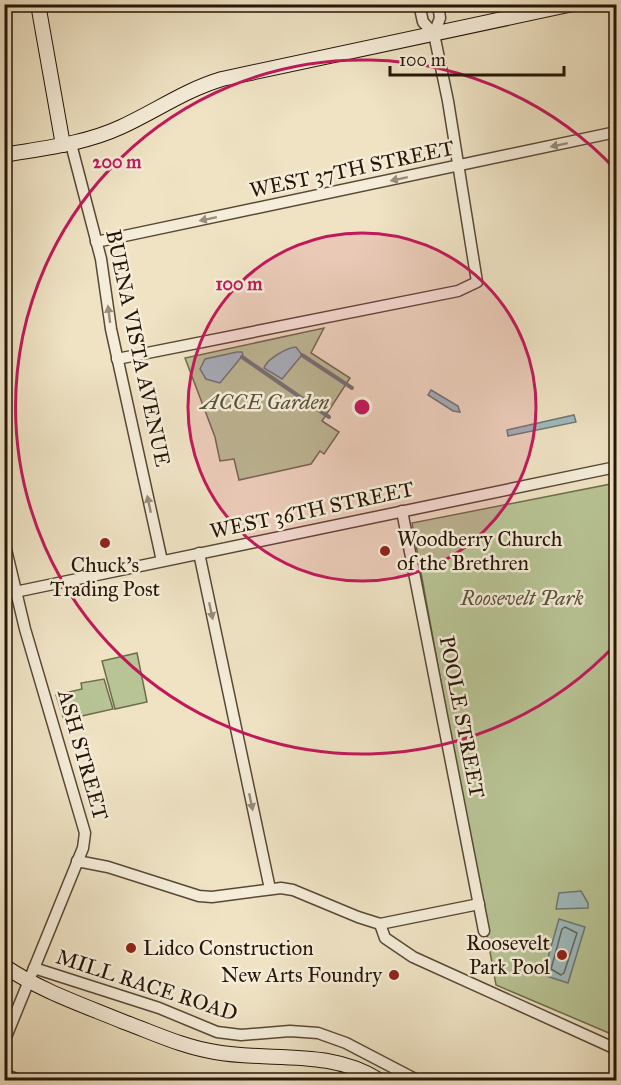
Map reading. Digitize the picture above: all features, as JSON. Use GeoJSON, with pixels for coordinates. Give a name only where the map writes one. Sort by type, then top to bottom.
{"type":"FeatureCollection","features":[{"type":"Feature","properties":{"kind":"street","name":"BUENA VISTA AVENUE"},"geometry":{"type":"LineString","coordinates":[[38,4],[67,145],[96,242],[117,359],[162,561]]}},
{"type":"Feature","properties":{"kind":"street"},"geometry":{"type":"LineString","coordinates":[[117,359],[458,291],[477,282],[456,167],[457,151],[434,34],[423,22],[419,4]]}},
{"type":"Feature","properties":{"kind":"street"},"geometry":{"type":"LineString","coordinates":[[434,34],[440,18],[438,4]]}},
{"type":"Feature","properties":{"kind":"street"},"geometry":{"type":"LineString","coordinates":[[4,155],[67,145],[123,126],[174,97],[209,83],[573,4]]}},
{"type":"Feature","properties":{"kind":"street","name":"WEST 37TH STREET"},"geometry":{"type":"LineString","coordinates":[[96,242],[616,132]]}},
{"type":"Feature","properties":{"kind":"street","name":"WEST 36TH STREET"},"geometry":{"type":"LineString","coordinates":[[15,592],[616,467]]}},
{"type":"Feature","properties":{"kind":"street","name":"POOLE STREET"},"geometry":{"type":"LineString","coordinates":[[402,511],[484,931]]}},
{"type":"Feature","properties":{"kind":"street","name":"ASH STREET"},"geometry":{"type":"LineString","coordinates":[[4,541],[15,592],[84,826],[85,839],[4,1042]]}},
{"type":"Feature","properties":{"kind":"street"},"geometry":{"type":"LineString","coordinates":[[199,554],[270,889]]}},
{"type":"Feature","properties":{"kind":"street"},"geometry":{"type":"LineString","coordinates":[[77,861],[108,867],[199,896],[212,897],[270,889],[293,890],[380,924],[479,904]]}},
{"type":"Feature","properties":{"kind":"street"},"geometry":{"type":"LineString","coordinates":[[380,924],[385,938],[413,957],[616,1049]]}},
{"type":"Feature","properties":{"kind":"street"},"geometry":{"type":"LineString","coordinates":[[4,966],[29,982],[201,1050],[231,1055],[328,1059],[349,1065],[378,1080]]}},
{"type":"Feature","properties":{"kind":"street","name":"MILL RACE ROAD"},"geometry":{"type":"LineString","coordinates":[[34,968],[159,1008],[218,1032],[241,1035],[290,1031],[318,1033],[346,1043],[417,1080]]}},
{"type":"Feature","properties":{"kind":"street"},"geometry":{"type":"LineString","coordinates":[[4,1074],[19,1080]]}},
{"type":"Feature","properties":{"kind":"green space","name":"ACCE Garden"},"geometry":{"type":"Polygon","coordinates":[[[324,328],[311,353],[350,378],[322,421],[339,432],[324,454],[320,451],[311,464],[239,480],[234,459],[220,461],[215,437],[185,358],[324,328]]]}},
{"type":"Feature","properties":{"kind":"green space","name":"Roosevelt Park"},"geometry":{"type":"Polygon","coordinates":[[[616,483],[616,1036],[496,985],[412,523],[616,483]]]}},
{"type":"Feature","properties":{"kind":"green space"},"geometry":{"type":"Polygon","coordinates":[[[137,653],[147,702],[115,709],[102,661],[137,653]]]}},
{"type":"Feature","properties":{"kind":"green space"},"geometry":{"type":"Polygon","coordinates":[[[104,679],[113,709],[64,720],[56,695],[82,689],[81,683],[104,679]]]}},
{"type":"Feature","properties":{"kind":"water"},"geometry":{"type":"Polygon","coordinates":[[[296,347],[302,355],[282,379],[264,368],[277,354],[296,347]]]}},
{"type":"Feature","properties":{"kind":"water"},"geometry":{"type":"Polygon","coordinates":[[[242,352],[243,355],[220,383],[206,379],[200,369],[205,359],[242,352]]]}},
{"type":"Feature","properties":{"kind":"water"},"geometry":{"type":"Polygon","coordinates":[[[431,390],[458,406],[460,412],[453,411],[428,395],[431,390]]]}},
{"type":"Feature","properties":{"kind":"water"},"geometry":{"type":"Polygon","coordinates":[[[574,415],[576,422],[508,436],[507,430],[574,415]]]}},
{"type":"Feature","properties":{"kind":"water"},"geometry":{"type":"Polygon","coordinates":[[[581,891],[588,903],[588,908],[556,909],[559,893],[581,891]]]}},
{"type":"Feature","properties":{"kind":"water","name":"Roosevelt Park Pool"},"geometry":{"type":"Polygon","coordinates":[[[559,919],[585,927],[568,983],[543,975],[559,919]]]}},
{"type":"Feature","properties":{"kind":"waterway"},"geometry":{"type":"LineString","coordinates":[[302,355],[352,388]]}},
{"type":"Feature","properties":{"kind":"waterway"},"geometry":{"type":"LineString","coordinates":[[242,357],[329,417]]}},
{"type":"Feature","properties":{"kind":"place","name":"Chuck's Trading Post"},"geometry":{"type":"Point","coordinates":[105,543]}},
{"type":"Feature","properties":{"kind":"place","name":"Woodberry Church of the Brethren"},"geometry":{"type":"Point","coordinates":[385,551]}},
{"type":"Feature","properties":{"kind":"place","name":"Lidco Construction"},"geometry":{"type":"Point","coordinates":[131,948]}},
{"type":"Feature","properties":{"kind":"place","name":"Roosevelt Park Pool"},"geometry":{"type":"Point","coordinates":[562,955]}},
{"type":"Feature","properties":{"kind":"place","name":"New Arts Foundry"},"geometry":{"type":"Point","coordinates":[394,975]}}]}
